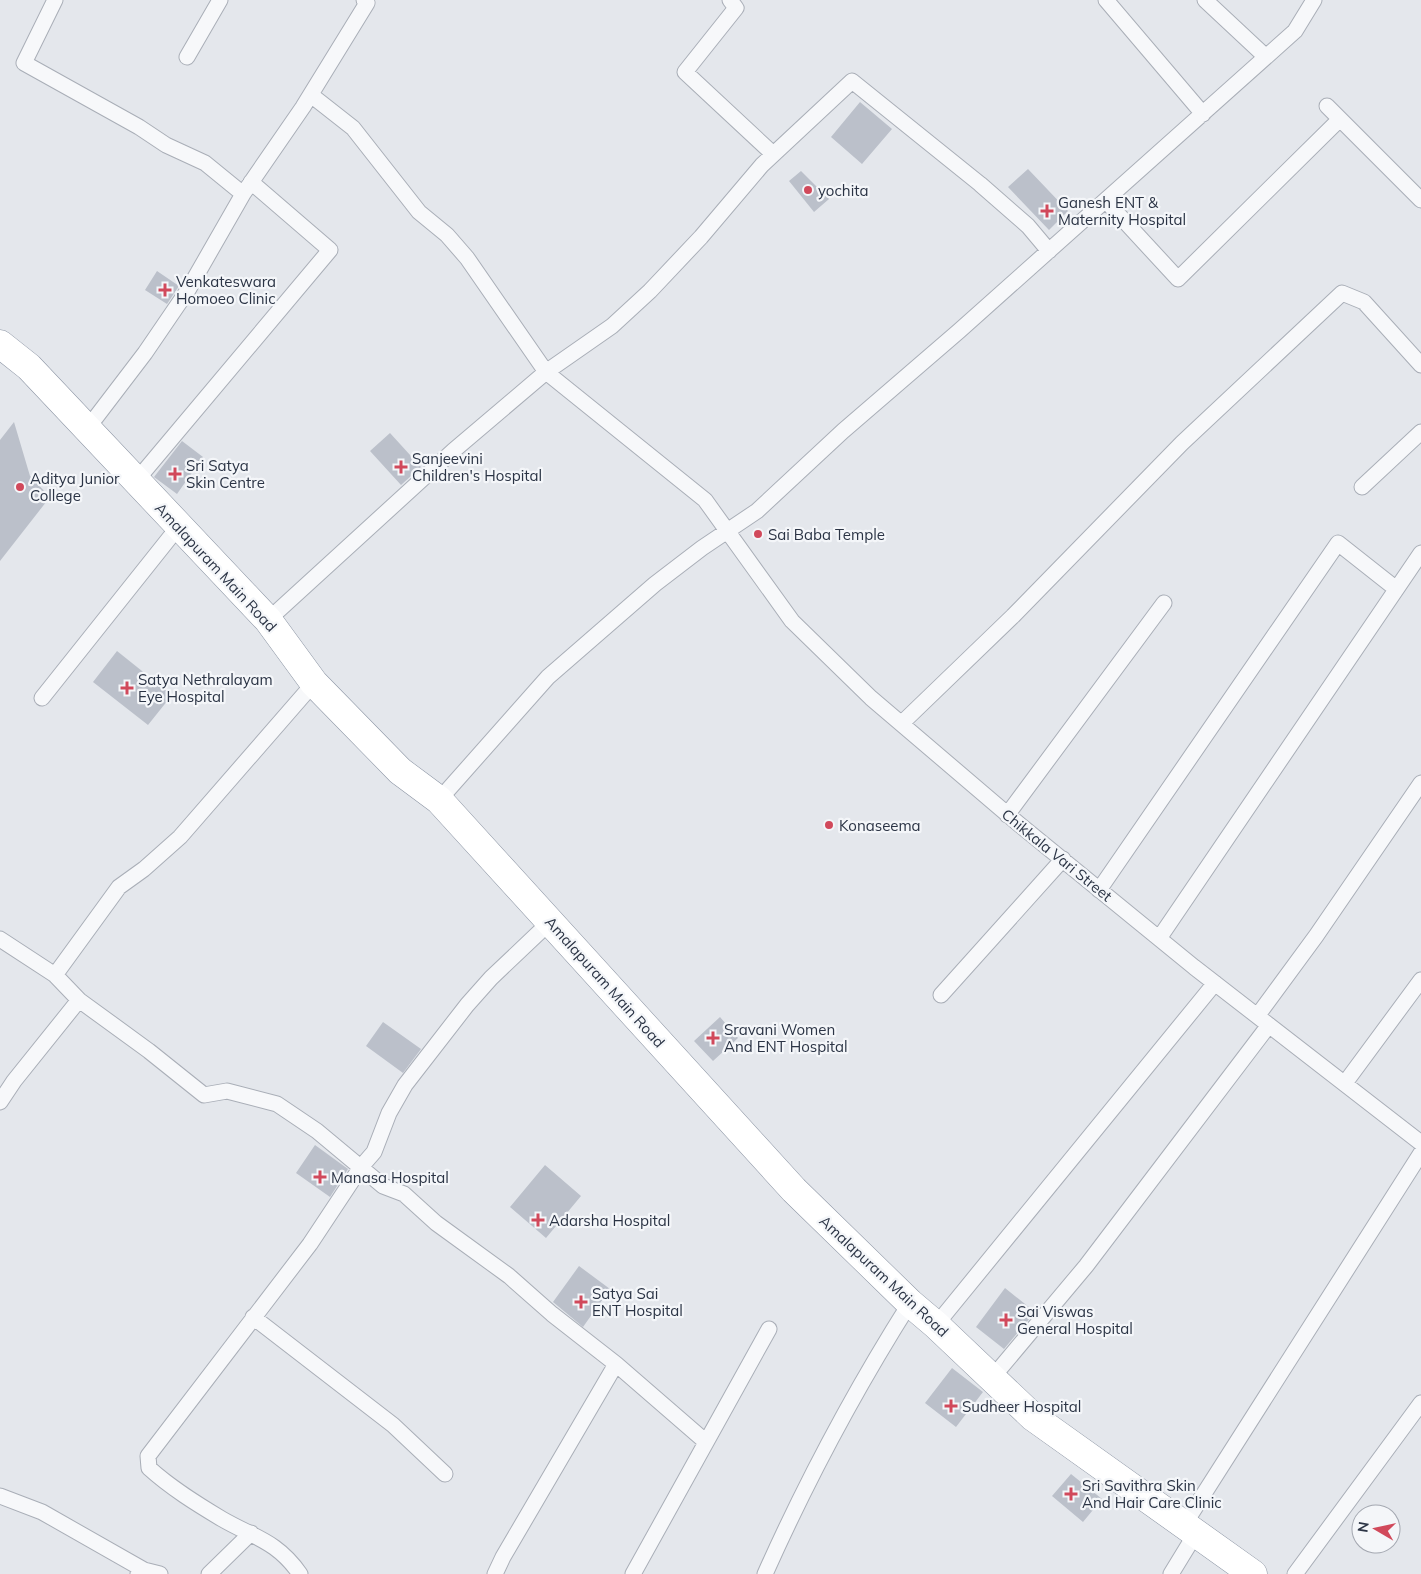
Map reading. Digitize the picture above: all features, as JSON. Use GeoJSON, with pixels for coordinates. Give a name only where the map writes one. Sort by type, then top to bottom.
{"type":"FeatureCollection","features":[{"type":"Feature","properties":{"kind":"highway","name":"Amalapuram Main Road"},"geometry":{"type":"LineString","coordinates":[[0,344],[29,367],[268,620],[314,683],[400,771],[439,800],[794,1190],[910,1303],[936,1325],[1033,1417],[1253,1574]]}},
{"type":"Feature","properties":{"kind":"street"},"geometry":{"type":"LineString","coordinates":[[55,0],[24,63],[138,127],[166,146],[205,163],[247,188],[330,250],[136,481]]}},
{"type":"Feature","properties":{"kind":"street"},"geometry":{"type":"LineString","coordinates":[[187,57],[220,0]]}},
{"type":"Feature","properties":{"kind":"street"},"geometry":{"type":"LineString","coordinates":[[87,429],[135,367],[188,290],[247,188],[311,94],[367,3],[364,0]]}},
{"type":"Feature","properties":{"kind":"street"},"geometry":{"type":"LineString","coordinates":[[730,0],[736,8],[685,72],[773,154]]}},
{"type":"Feature","properties":{"kind":"street"},"geometry":{"type":"LineString","coordinates":[[1106,0],[1203,114]]}},
{"type":"Feature","properties":{"kind":"street"},"geometry":{"type":"LineString","coordinates":[[1205,0],[1266,57]]}},
{"type":"Feature","properties":{"kind":"street"},"geometry":{"type":"LineString","coordinates":[[439,800],[548,678],[655,584],[757,511],[843,431],[1106,201],[1295,31],[1314,0]]}},
{"type":"Feature","properties":{"kind":"street"},"geometry":{"type":"LineString","coordinates":[[268,620],[453,452],[546,372],[612,326],[650,291],[701,237],[773,154],[852,81],[980,184],[1028,226],[1049,251]]}},
{"type":"Feature","properties":{"kind":"street","name":"Chikkala Vari Street"},"geometry":{"type":"LineString","coordinates":[[311,94],[352,128],[420,212],[447,235],[467,258],[546,372],[705,500],[792,620],[871,698],[1007,815],[1160,937],[1214,983],[1421,1142]]}},
{"type":"Feature","properties":{"kind":"street"},"geometry":{"type":"LineString","coordinates":[[1327,106],[1421,200]]}},
{"type":"Feature","properties":{"kind":"street"},"geometry":{"type":"LineString","coordinates":[[1106,201],[1178,278],[1340,119]]}},
{"type":"Feature","properties":{"kind":"street"},"geometry":{"type":"LineString","coordinates":[[902,723],[1006,623],[1182,443],[1342,293],[1364,302],[1421,365]]}},
{"type":"Feature","properties":{"kind":"street"},"geometry":{"type":"LineString","coordinates":[[1362,487],[1421,432]]}},
{"type":"Feature","properties":{"kind":"street"},"geometry":{"type":"LineString","coordinates":[[42,698],[179,526]]}},
{"type":"Feature","properties":{"kind":"street"},"geometry":{"type":"LineString","coordinates":[[1099,890],[1338,542],[1395,588]]}},
{"type":"Feature","properties":{"kind":"street"},"geometry":{"type":"LineString","coordinates":[[1160,937],[1395,588],[1421,553]]}},
{"type":"Feature","properties":{"kind":"street"},"geometry":{"type":"LineString","coordinates":[[1007,815],[1164,603]]}},
{"type":"Feature","properties":{"kind":"street"},"geometry":{"type":"LineString","coordinates":[[55,975],[119,887],[144,869],[180,837],[314,683]]}},
{"type":"Feature","properties":{"kind":"street"},"geometry":{"type":"LineString","coordinates":[[992,1378],[1086,1266],[1264,1020],[1316,936],[1421,783]]}},
{"type":"Feature","properties":{"kind":"street"},"geometry":{"type":"LineString","coordinates":[[941,995],[1063,859]]}},
{"type":"Feature","properties":{"kind":"street"},"geometry":{"type":"LineString","coordinates":[[300,1574],[288,1556],[251,1533],[224,1520],[163,1481],[149,1468],[148,1456],[310,1244],[361,1167],[374,1152],[389,1113],[405,1085],[491,978],[550,922]]}},
{"type":"Feature","properties":{"kind":"street"},"geometry":{"type":"LineString","coordinates":[[0,939],[55,975],[79,1000],[149,1051],[204,1095],[227,1091],[277,1104],[317,1131],[383,1186],[404,1194],[436,1224],[509,1276],[552,1314],[616,1364],[706,1442]]}},
{"type":"Feature","properties":{"kind":"street"},"geometry":{"type":"LineString","coordinates":[[1345,1083],[1421,980]]}},
{"type":"Feature","properties":{"kind":"street"},"geometry":{"type":"LineString","coordinates":[[936,1325],[968,1283],[1097,1129],[1214,983]]}},
{"type":"Feature","properties":{"kind":"street"},"geometry":{"type":"LineString","coordinates":[[0,1102],[14,1081],[79,1000]]}},
{"type":"Feature","properties":{"kind":"street"},"geometry":{"type":"LineString","coordinates":[[1171,1574],[1190,1529],[1421,1153]]}},
{"type":"Feature","properties":{"kind":"street"},"geometry":{"type":"LineString","coordinates":[[765,1574],[823,1452],[877,1356],[910,1303]]}},
{"type":"Feature","properties":{"kind":"street"},"geometry":{"type":"LineString","coordinates":[[253,1317],[393,1425],[445,1474]]}},
{"type":"Feature","properties":{"kind":"street"},"geometry":{"type":"LineString","coordinates":[[633,1574],[769,1329]]}},
{"type":"Feature","properties":{"kind":"street"},"geometry":{"type":"LineString","coordinates":[[495,1574],[503,1557],[616,1364]]}},
{"type":"Feature","properties":{"kind":"street"},"geometry":{"type":"LineString","coordinates":[[1295,1574],[1421,1402]]}},
{"type":"Feature","properties":{"kind":"street"},"geometry":{"type":"LineString","coordinates":[[0,1496],[42,1512],[141,1572],[160,1574]]}},
{"type":"Feature","properties":{"kind":"street"},"geometry":{"type":"LineString","coordinates":[[208,1574],[251,1533]]}},
{"type":"Feature","properties":{"kind":"building"},"geometry":{"type":"Polygon","coordinates":[[[860,102],[892,129],[862,164],[831,137],[860,102]]]}},
{"type":"Feature","properties":{"kind":"building"},"geometry":{"type":"Polygon","coordinates":[[[1028,169],[1068,211],[1049,230],[1008,187],[1028,169]]]}},
{"type":"Feature","properties":{"kind":"building","name":"yochita"},"geometry":{"type":"Polygon","coordinates":[[[801,171],[829,199],[814,212],[789,181],[801,171]]]}},
{"type":"Feature","properties":{"kind":"building"},"geometry":{"type":"Polygon","coordinates":[[[157,271],[179,286],[167,304],[145,290],[157,271]]]}},
{"type":"Feature","properties":{"kind":"building","name":"Aditya Junior College"},"geometry":{"type":"Polygon","coordinates":[[[14,422],[30,476],[50,497],[0,561],[0,440],[14,422]]]}},
{"type":"Feature","properties":{"kind":"building"},"geometry":{"type":"Polygon","coordinates":[[[390,433],[421,467],[401,485],[370,451],[390,433]]]}},
{"type":"Feature","properties":{"kind":"building"},"geometry":{"type":"Polygon","coordinates":[[[182,441],[203,457],[177,494],[154,477],[182,441]]]}},
{"type":"Feature","properties":{"kind":"building"},"geometry":{"type":"Polygon","coordinates":[[[117,651],[172,695],[148,725],[93,682],[117,651]]]}},
{"type":"Feature","properties":{"kind":"building"},"geometry":{"type":"Polygon","coordinates":[[[720,1017],[738,1038],[713,1061],[694,1041],[720,1017]]]}},
{"type":"Feature","properties":{"kind":"building"},"geometry":{"type":"Polygon","coordinates":[[[383,1022],[421,1049],[403,1073],[366,1046],[383,1022]]]}},
{"type":"Feature","properties":{"kind":"building"},"geometry":{"type":"Polygon","coordinates":[[[315,1145],[348,1169],[330,1197],[296,1173],[315,1145]]]}},
{"type":"Feature","properties":{"kind":"building"},"geometry":{"type":"Polygon","coordinates":[[[545,1165],[581,1196],[546,1238],[510,1207],[545,1165]]]}},
{"type":"Feature","properties":{"kind":"building"},"geometry":{"type":"Polygon","coordinates":[[[579,1266],[610,1289],[583,1327],[553,1302],[579,1266]]]}},
{"type":"Feature","properties":{"kind":"building"},"geometry":{"type":"Polygon","coordinates":[[[1005,1288],[1035,1312],[1004,1349],[976,1327],[1005,1288]]]}},
{"type":"Feature","properties":{"kind":"building"},"geometry":{"type":"Polygon","coordinates":[[[952,1368],[983,1392],[956,1427],[925,1403],[952,1368]]]}},
{"type":"Feature","properties":{"kind":"building"},"geometry":{"type":"Polygon","coordinates":[[[1071,1474],[1102,1499],[1083,1522],[1052,1496],[1071,1474]]]}},
{"type":"Feature","properties":{"kind":"place","name":"yochita"},"geometry":{"type":"Point","coordinates":[808,190]}},
{"type":"Feature","properties":{"kind":"place","name":"Ganesh ENT & Maternity Hospital"},"geometry":{"type":"Point","coordinates":[1047,211]}},
{"type":"Feature","properties":{"kind":"place","name":"Venkateswara Homoeo Clinic"},"geometry":{"type":"Point","coordinates":[165,290]}},
{"type":"Feature","properties":{"kind":"place","name":"Sanjeevini Children's Hospital"},"geometry":{"type":"Point","coordinates":[401,467]}},
{"type":"Feature","properties":{"kind":"place","name":"Sri Satya Skin Centre"},"geometry":{"type":"Point","coordinates":[175,474]}},
{"type":"Feature","properties":{"kind":"place","name":"Aditya Junior College"},"geometry":{"type":"Point","coordinates":[20,487]}},
{"type":"Feature","properties":{"kind":"place","name":"Sai Baba Temple"},"geometry":{"type":"Point","coordinates":[758,534]}},
{"type":"Feature","properties":{"kind":"place","name":"Satya Nethralayam Eye Hospital"},"geometry":{"type":"Point","coordinates":[127,688]}},
{"type":"Feature","properties":{"kind":"place","name":"Konaseema"},"geometry":{"type":"Point","coordinates":[829,825]}},
{"type":"Feature","properties":{"kind":"place","name":"Sravani Women And ENT Hospital"},"geometry":{"type":"Point","coordinates":[713,1038]}},
{"type":"Feature","properties":{"kind":"place","name":"Manasa Hospital"},"geometry":{"type":"Point","coordinates":[320,1177]}},
{"type":"Feature","properties":{"kind":"place","name":"Adarsha Hospital"},"geometry":{"type":"Point","coordinates":[538,1220]}},
{"type":"Feature","properties":{"kind":"place","name":"Satya Sai ENT Hospital"},"geometry":{"type":"Point","coordinates":[581,1302]}},
{"type":"Feature","properties":{"kind":"place","name":"Sai Viswas General Hospital"},"geometry":{"type":"Point","coordinates":[1006,1320]}},
{"type":"Feature","properties":{"kind":"place","name":"Sudheer Hospital"},"geometry":{"type":"Point","coordinates":[951,1406]}},
{"type":"Feature","properties":{"kind":"place","name":"Sri Savithra Skin And Hair Care Clinic"},"geometry":{"type":"Point","coordinates":[1071,1494]}}]}
